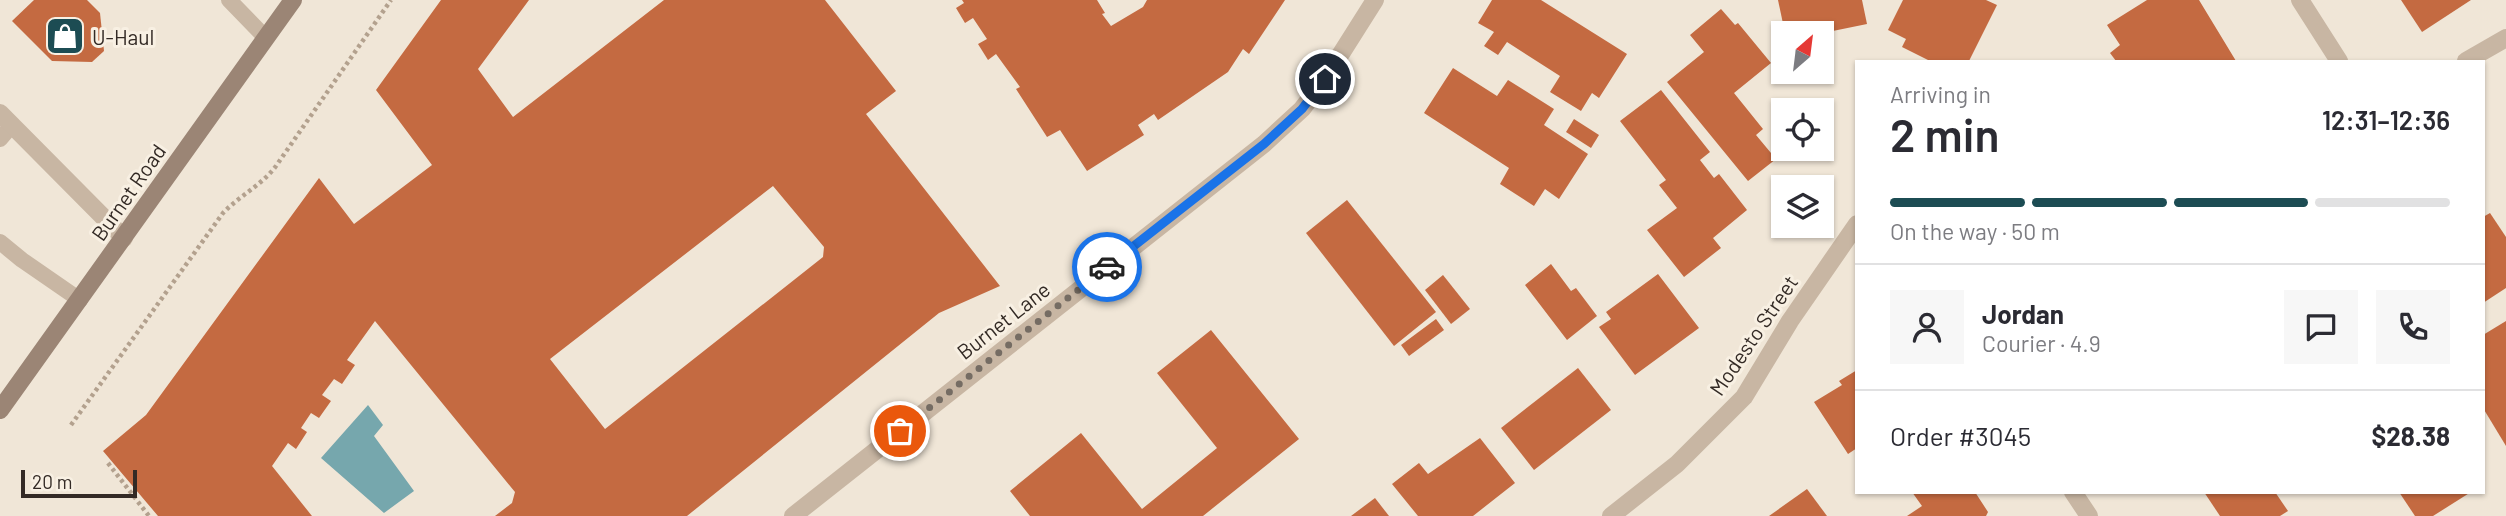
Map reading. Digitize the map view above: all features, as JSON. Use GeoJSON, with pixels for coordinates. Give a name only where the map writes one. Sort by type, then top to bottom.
{"type":"FeatureCollection","features":[{"type":"Feature","properties":{"kind":"main road","name":"Burnet Road"},"geometry":{"type":"LineString","coordinates":[[0,410],[293,0]]}},
{"type":"Feature","properties":{"kind":"street","name":"Burnet Lane"},"geometry":{"type":"LineString","coordinates":[[793,516],[1264,144],[1302,109],[1325,79],[1375,0]]}},
{"type":"Feature","properties":{"kind":"street"},"geometry":{"type":"LineString","coordinates":[[2300,0],[2338,60]]}},
{"type":"Feature","properties":{"kind":"street"},"geometry":{"type":"LineString","coordinates":[[2468,60],[2506,38]]}},
{"type":"Feature","properties":{"kind":"street"},"geometry":{"type":"LineString","coordinates":[[4,125],[124,239]]}},
{"type":"Feature","properties":{"kind":"street","name":"Modesto Street"},"geometry":{"type":"LineString","coordinates":[[1611,516],[1677,464],[1744,397],[1790,321],[1855,227]]}},
{"type":"Feature","properties":{"kind":"street"},"geometry":{"type":"LineString","coordinates":[[2074,494],[2089,516]]}},
{"type":"Feature","properties":{"kind":"lane"},"geometry":{"type":"LineString","coordinates":[[229,0],[266,38]]}},
{"type":"Feature","properties":{"kind":"lane"},"geometry":{"type":"LineString","coordinates":[[0,242],[80,300]]}},
{"type":"Feature","properties":{"kind":"path"},"geometry":{"type":"LineString","coordinates":[[71,425],[223,213],[270,173],[391,0]]}},
{"type":"Feature","properties":{"kind":"path"},"geometry":{"type":"LineString","coordinates":[[108,463],[149,516]]}},
{"type":"Feature","properties":{"kind":"water"},"geometry":{"type":"Polygon","coordinates":[[[368,405],[383,425],[374,436],[414,491],[384,513],[321,458],[368,405]]]}},
{"type":"Feature","properties":{"kind":"building","name":"U-Haul"},"geometry":{"type":"Polygon","coordinates":[[[34,0],[87,0],[100,13],[104,51],[92,62],[52,61],[12,21],[34,0]]]}},
{"type":"Feature","properties":{"kind":"building"},"geometry":{"type":"Polygon","coordinates":[[[441,0],[529,0],[478,69],[513,117],[664,0],[825,0],[896,91],[866,114],[1000,286],[939,313],[687,516],[495,516],[512,503],[515,492],[375,321],[347,360],[355,365],[342,384],[334,379],[322,395],[331,401],[319,418],[311,413],[301,428],[307,432],[296,449],[288,443],[272,466],[312,516],[158,516],[103,451],[146,415],[319,178],[354,224],[432,165],[376,90],[441,0]],[[773,186],[550,359],[605,429],[823,257],[824,247],[773,186]]]}},
{"type":"Feature","properties":{"kind":"building"},"geometry":{"type":"Polygon","coordinates":[[[962,0],[1097,0],[1105,13],[1102,14],[1111,26],[1143,7],[1147,0],[1285,0],[1249,54],[1243,49],[1228,72],[1158,120],[1154,114],[1138,125],[1144,135],[1087,171],[1060,130],[1047,137],[1016,89],[1020,87],[996,54],[988,60],[978,44],[987,39],[973,18],[965,23],[956,8],[964,3],[962,0]]]}},
{"type":"Feature","properties":{"kind":"building"},"geometry":{"type":"Polygon","coordinates":[[[1492,0],[1541,0],[1627,54],[1599,98],[1592,93],[1581,111],[1550,92],[1560,76],[1507,42],[1498,55],[1484,46],[1494,32],[1478,23],[1492,0]]]}},
{"type":"Feature","properties":{"kind":"building"},"geometry":{"type":"Polygon","coordinates":[[[1778,0],[1862,0],[1867,24],[1834,31],[1834,21],[1782,21],[1778,0]]]}},
{"type":"Feature","properties":{"kind":"building"},"geometry":{"type":"Polygon","coordinates":[[[1903,0],[1986,0],[1997,5],[1970,60],[1928,60],[1902,47],[1906,39],[1888,30],[1903,0]]]}},
{"type":"Feature","properties":{"kind":"building"},"geometry":{"type":"Polygon","coordinates":[[[2147,0],[2199,0],[2235,60],[2115,60],[2110,53],[2120,45],[2107,25],[2147,0]]]}},
{"type":"Feature","properties":{"kind":"building"},"geometry":{"type":"Polygon","coordinates":[[[2401,0],[2471,0],[2422,32],[2401,0]]]}},
{"type":"Feature","properties":{"kind":"building"},"geometry":{"type":"Polygon","coordinates":[[[1721,9],[1735,25],[1738,23],[1771,63],[1734,93],[1763,129],[1756,135],[1771,153],[1771,161],[1773,161],[1748,181],[1667,82],[1704,52],[1690,35],[1721,9]]]}},
{"type":"Feature","properties":{"kind":"building"},"geometry":{"type":"Polygon","coordinates":[[[1453,68],[1497,96],[1508,80],[1554,109],[1544,125],[1588,154],[1559,199],[1545,189],[1534,206],[1500,184],[1509,168],[1424,113],[1453,68]]]}},
{"type":"Feature","properties":{"kind":"building"},"geometry":{"type":"Polygon","coordinates":[[[1661,90],[1710,152],[1700,160],[1714,178],[1719,174],[1747,210],[1713,238],[1721,248],[1684,277],[1647,230],[1677,208],[1659,185],[1666,180],[1620,121],[1661,90]]]}},
{"type":"Feature","properties":{"kind":"building"},"geometry":{"type":"Polygon","coordinates":[[[1574,119],[1599,135],[1591,148],[1566,132],[1574,119]]]}},
{"type":"Feature","properties":{"kind":"building"},"geometry":{"type":"Polygon","coordinates":[[[1347,200],[1436,312],[1394,346],[1306,233],[1347,200]]]}},
{"type":"Feature","properties":{"kind":"building"},"geometry":{"type":"Polygon","coordinates":[[[2490,213],[2506,237],[2506,288],[2485,302],[2485,216],[2490,213]]]}},
{"type":"Feature","properties":{"kind":"building"},"geometry":{"type":"Polygon","coordinates":[[[1551,264],[1571,291],[1576,288],[1597,316],[1567,340],[1525,285],[1551,264]]]}},
{"type":"Feature","properties":{"kind":"building"},"geometry":{"type":"Polygon","coordinates":[[[1658,274],[1699,328],[1635,375],[1599,327],[1611,319],[1606,312],[1658,274]]]}},
{"type":"Feature","properties":{"kind":"building"},"geometry":{"type":"Polygon","coordinates":[[[1443,275],[1470,309],[1451,324],[1425,290],[1443,275]]]}},
{"type":"Feature","properties":{"kind":"building"},"geometry":{"type":"Polygon","coordinates":[[[1436,319],[1444,330],[1409,356],[1401,345],[1436,319]]]}},
{"type":"Feature","properties":{"kind":"building"},"geometry":{"type":"Polygon","coordinates":[[[2506,321],[2506,446],[2485,411],[2485,334],[2506,321]]]}},
{"type":"Feature","properties":{"kind":"building"},"geometry":{"type":"Polygon","coordinates":[[[1211,330],[1299,439],[1203,516],[1030,516],[1010,491],[1081,433],[1142,509],[1217,448],[1157,373],[1211,330]]]}},
{"type":"Feature","properties":{"kind":"building"},"geometry":{"type":"Polygon","coordinates":[[[1578,368],[1611,410],[1534,470],[1501,428],[1578,368]]]}},
{"type":"Feature","properties":{"kind":"building"},"geometry":{"type":"Polygon","coordinates":[[[1855,371],[1855,449],[1848,454],[1814,402],[1842,385],[1839,381],[1855,371]]]}},
{"type":"Feature","properties":{"kind":"building"},"geometry":{"type":"Polygon","coordinates":[[[1480,438],[1515,483],[1473,516],[1418,516],[1392,484],[1419,463],[1428,474],[1480,438]]]}},
{"type":"Feature","properties":{"kind":"building"},"geometry":{"type":"Polygon","coordinates":[[[1807,489],[1827,516],[1769,516],[1807,489]]]}},
{"type":"Feature","properties":{"kind":"building"},"geometry":{"type":"Polygon","coordinates":[[[1913,494],[1976,494],[1988,512],[1986,516],[1907,516],[1922,506],[1913,494]]]}},
{"type":"Feature","properties":{"kind":"building"},"geometry":{"type":"Polygon","coordinates":[[[2205,494],[2276,494],[2288,511],[2280,516],[2220,516],[2205,494]]]}},
{"type":"Feature","properties":{"kind":"building"},"geometry":{"type":"Polygon","coordinates":[[[2400,494],[2468,494],[2433,516],[2415,516],[2400,494]]]}},
{"type":"Feature","properties":{"kind":"building"},"geometry":{"type":"Polygon","coordinates":[[[1375,498],[1389,516],[1351,516],[1375,498]]]}},
{"type":"Feature","properties":{"kind":"way so far"},"geometry":{"type":"LineString","coordinates":[[900,431],[1107,267]]}},
{"type":"Feature","properties":{"kind":"place","name":"U-Haul"},"geometry":{"type":"Point","coordinates":[65,36]}},
{"type":"Feature","properties":{"kind":"route"},"geometry":{"type":"LineString","coordinates":[[1107,267],[1264,144],[1302,109],[1325,79]]}}]}
